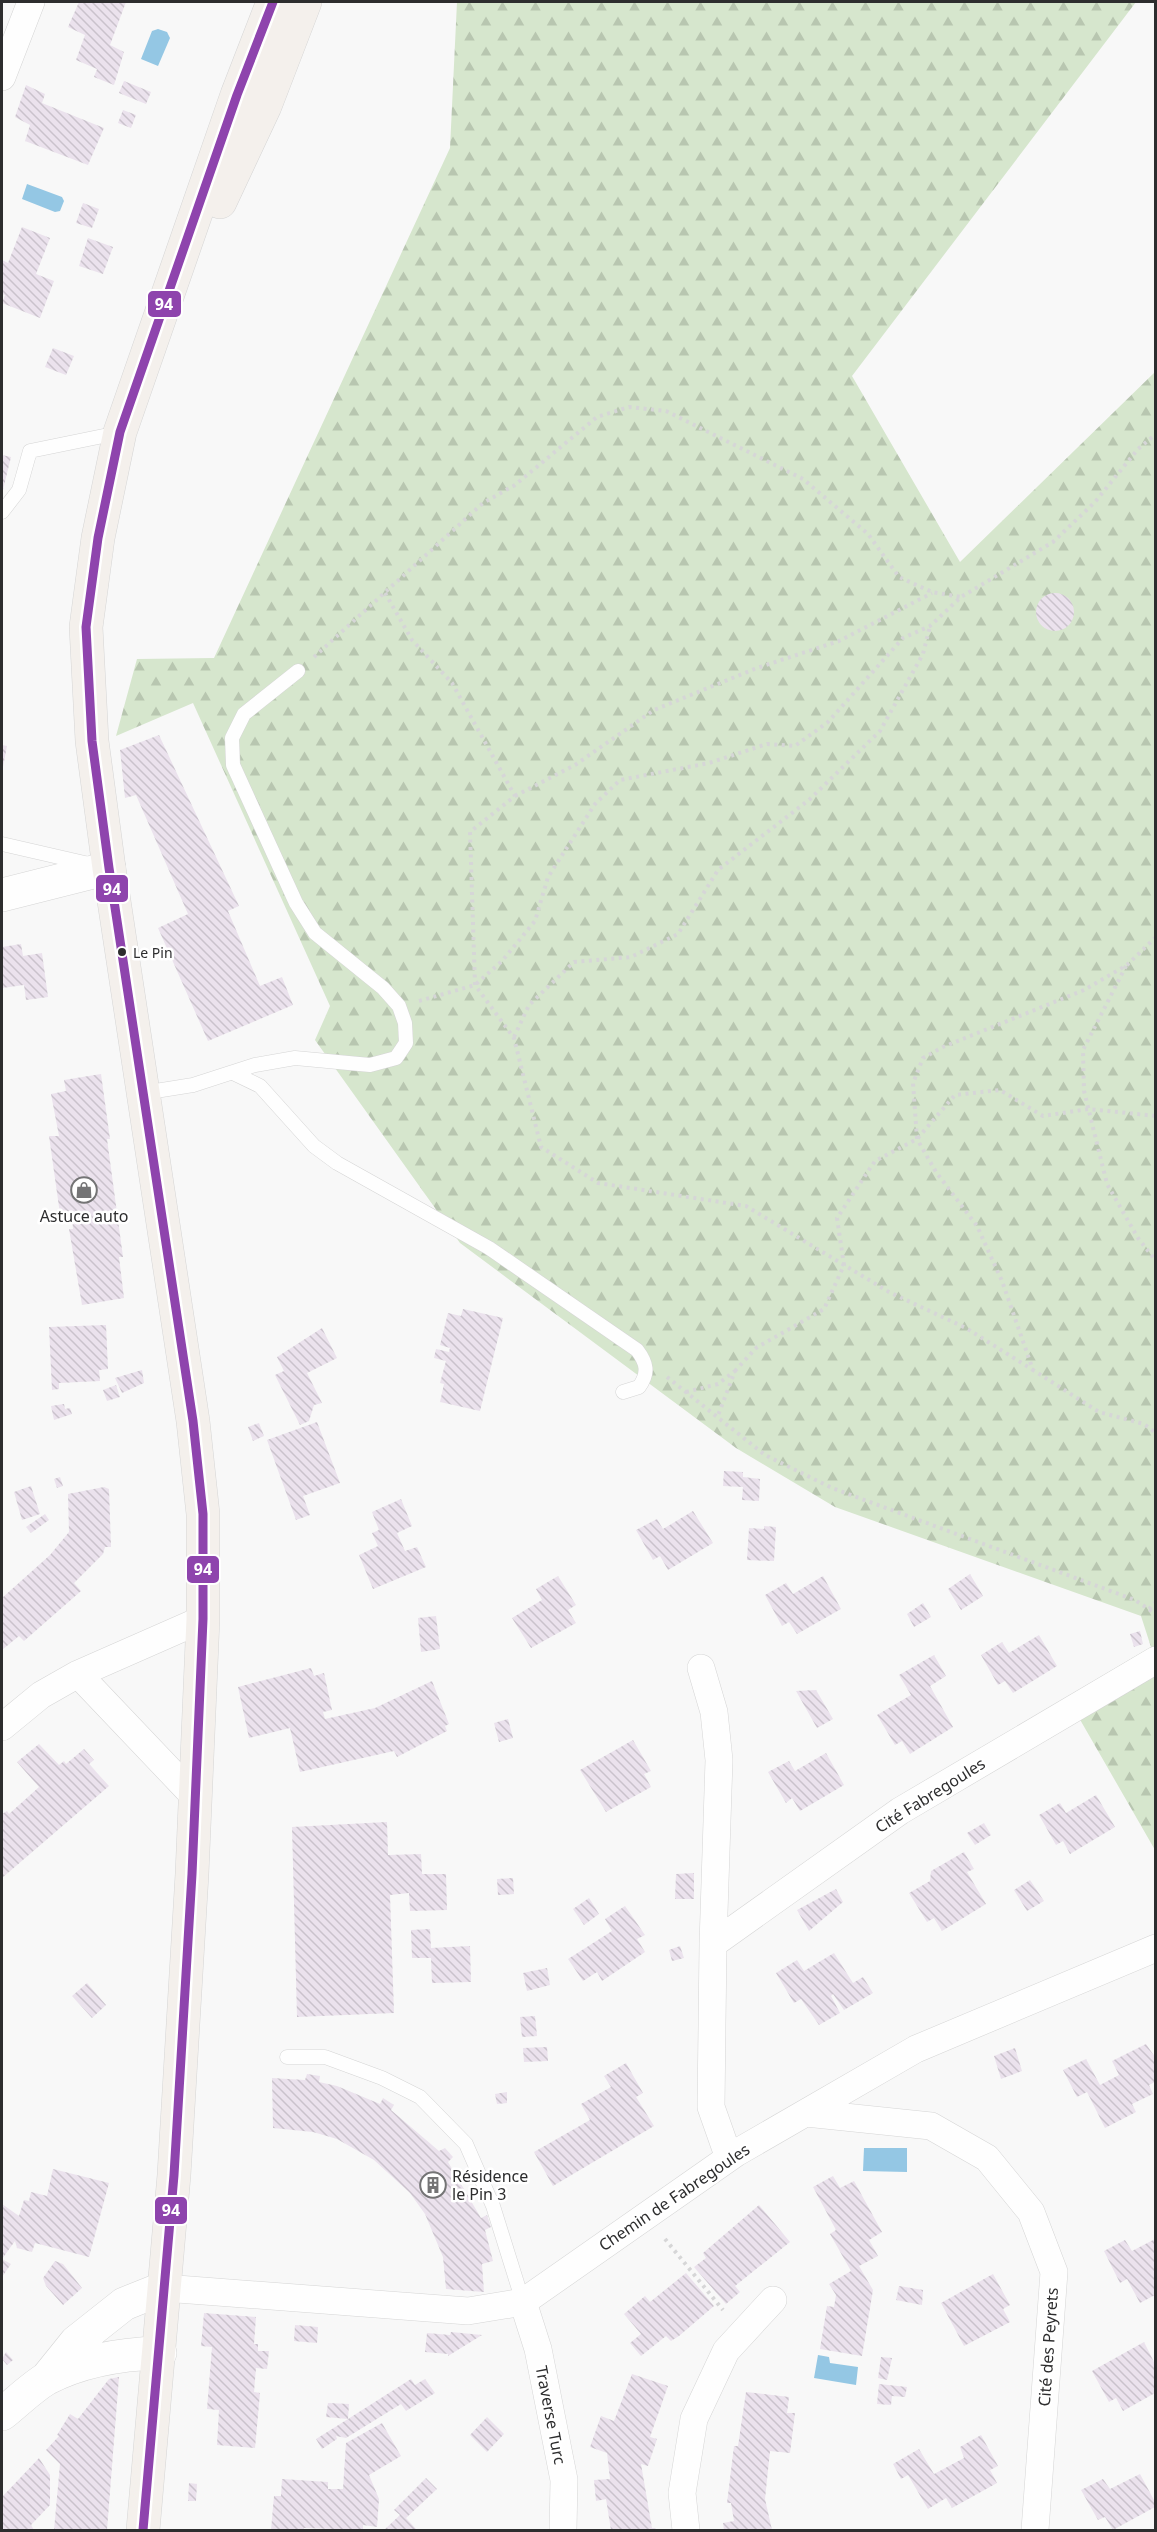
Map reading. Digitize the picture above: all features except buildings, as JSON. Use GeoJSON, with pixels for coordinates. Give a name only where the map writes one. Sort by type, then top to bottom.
{"type":"FeatureCollection","features":[{"type":"Feature","properties":{"kind":"main road"},"geometry":{"type":"LineString","coordinates":[[144,2530],[174,2175],[203,1619],[203,1514],[193,1420],[109,868],[92,741],[86,627],[98,538],[120,432],[237,95],[273,2]]}},
{"type":"Feature","properties":{"kind":"main road"},"geometry":{"type":"LineString","coordinates":[[146,361],[265,106],[305,2]]}},
{"type":"Feature","properties":{"kind":"street"},"geometry":{"type":"LineString","coordinates":[[2,77],[31,2]]}},
{"type":"Feature","properties":{"kind":"street"},"geometry":{"type":"LineString","coordinates":[[2,895],[109,868]]}},
{"type":"Feature","properties":{"kind":"street"},"geometry":{"type":"LineString","coordinates":[[2,1727],[40,1695],[78,1674],[203,1619]]}},
{"type":"Feature","properties":{"kind":"street","name":"Cité Fabregoules"},"geometry":{"type":"LineString","coordinates":[[713,1944],[900,1811],[1155,1660]]}},
{"type":"Feature","properties":{"kind":"street"},"geometry":{"type":"LineString","coordinates":[[701,1668],[714,1712],[719,1760],[711,2107],[729,2158]]}},
{"type":"Feature","properties":{"kind":"street"},"geometry":{"type":"LineString","coordinates":[[78,1674],[194,1796]]}},
{"type":"Feature","properties":{"kind":"street","name":"Chemin de Fabregoules"},"geometry":{"type":"LineString","coordinates":[[164,2288],[468,2311],[523,2302],[729,2158],[916,2049],[1155,1948]]}},
{"type":"Feature","properties":{"kind":"street","name":"Cité des Peyrets"},"geometry":{"type":"LineString","coordinates":[[806,2113],[931,2126],[987,2158],[1031,2212],[1054,2272],[1035,2530]]}},
{"type":"Feature","properties":{"kind":"street"},"geometry":{"type":"LineString","coordinates":[[2,2414],[46,2380],[76,2342],[124,2304],[164,2288]]}},
{"type":"Feature","properties":{"kind":"street"},"geometry":{"type":"LineString","coordinates":[[686,2530],[682,2493],[694,2419],[726,2351],[773,2300]]}},
{"type":"Feature","properties":{"kind":"street","name":"Traverse Turc"},"geometry":{"type":"LineString","coordinates":[[523,2302],[538,2349],[564,2480],[563,2530]]}},
{"type":"Feature","properties":{"kind":"street"},"geometry":{"type":"LineString","coordinates":[[46,2380],[86,2363],[123,2354],[160,2353]]}},
{"type":"Feature","properties":{"kind":"lane"},"geometry":{"type":"LineString","coordinates":[[2,512],[19,490],[30,452],[120,432]]}},
{"type":"Feature","properties":{"kind":"lane"},"geometry":{"type":"LineString","coordinates":[[143,1093],[193,1085],[255,1065],[295,1058],[370,1065],[396,1058],[406,1043],[405,1023],[399,1006],[383,988],[315,933],[296,903],[233,765],[232,738],[244,714],[298,671]]}},
{"type":"Feature","properties":{"kind":"lane"},"geometry":{"type":"LineString","coordinates":[[2,844],[109,868]]}},
{"type":"Feature","properties":{"kind":"lane"},"geometry":{"type":"LineString","coordinates":[[232,1073],[260,1086],[314,1146],[337,1163],[489,1248],[638,1350],[645,1360],[647,1372],[639,1387],[623,1392]]}},
{"type":"Feature","properties":{"kind":"lane"},"geometry":{"type":"LineString","coordinates":[[286,2057],[325,2057],[382,2078],[420,2097],[466,2144],[493,2206],[523,2302]]}},
{"type":"Feature","properties":{"kind":"path"},"geometry":{"type":"LineString","coordinates":[[298,671],[483,503],[514,485],[597,417],[629,407],[666,411],[803,479],[868,534],[899,577],[932,592],[961,597]]}},
{"type":"Feature","properties":{"kind":"path"},"geometry":{"type":"LineString","coordinates":[[399,1006],[475,985],[502,961],[535,921],[548,878],[595,804],[620,780],[709,763],[767,744],[795,746],[828,722],[903,638],[930,626],[961,597],[1053,542],[1095,502],[1138,449],[1155,434]]}},
{"type":"Feature","properties":{"kind":"path"},"geometry":{"type":"LineString","coordinates":[[932,592],[839,641],[757,668],[654,710],[575,765],[514,796],[470,832],[475,985],[514,1038],[541,1147],[598,1183],[746,1206],[889,1292],[966,1328],[1099,1412],[1144,1424],[1155,1433]]}},
{"type":"Feature","properties":{"kind":"path"},"geometry":{"type":"LineString","coordinates":[[385,593],[412,640],[452,683],[514,796]]}},
{"type":"Feature","properties":{"kind":"path"},"geometry":{"type":"LineString","coordinates":[[514,1038],[529,1005],[573,962],[631,957],[678,934],[718,870],[810,799],[880,730],[923,654],[930,626]]}},
{"type":"Feature","properties":{"kind":"path"},"geometry":{"type":"LineString","coordinates":[[1034,1370],[1002,1281],[978,1226],[936,1172],[918,1139],[913,1083],[923,1058],[943,1047],[1084,990],[1127,965],[1155,938]]}},
{"type":"Feature","properties":{"kind":"path"},"geometry":{"type":"LineString","coordinates":[[1127,965],[1083,1050],[1084,1091],[1107,1184],[1138,1238],[1155,1261]]}},
{"type":"Feature","properties":{"kind":"path"},"geometry":{"type":"LineString","coordinates":[[685,1392],[718,1384],[735,1371],[756,1348],[824,1310],[844,1265],[837,1218],[875,1161],[918,1139],[955,1095],[1000,1090],[1043,1116],[1088,1109],[1155,1116]]}},
{"type":"Feature","properties":{"kind":"path"},"geometry":{"type":"LineString","coordinates":[[645,1360],[765,1455],[832,1488],[1135,1600],[1155,1614]]}},
{"type":"Feature","properties":{"kind":"path"},"geometry":{"type":"LineString","coordinates":[[717,1418],[735,1371]]}},
{"type":"Feature","properties":{"kind":"path"},"geometry":{"type":"LineString","coordinates":[[1149,1609],[1155,1602]]}},
{"type":"Feature","properties":{"kind":"path"},"geometry":{"type":"LineString","coordinates":[[646,2216],[742,2334]]}},
{"type":"Feature","properties":{"kind":"green space"},"geometry":{"type":"Polygon","coordinates":[[[457,2],[1136,2],[852,376],[960,562],[1155,372],[1155,1850],[1067,1697],[1151,1647],[1141,1616],[835,1507],[736,1448],[460,1243],[315,1040],[330,1006],[193,703],[116,736],[137,659],[214,658],[450,148],[457,2]]]}},
{"type":"Feature","properties":{"kind":"water"},"geometry":{"type":"Polygon","coordinates":[[[158,29],[167,32],[170,38],[158,66],[141,59],[152,31],[158,29]]]}},
{"type":"Feature","properties":{"kind":"water"},"geometry":{"type":"Polygon","coordinates":[[[27,184],[62,197],[64,201],[60,211],[55,212],[22,199],[27,184]]]}},
{"type":"Feature","properties":{"kind":"water"},"geometry":{"type":"Polygon","coordinates":[[[864,2148],[907,2148],[907,2172],[863,2171],[864,2148]]]}},
{"type":"Feature","properties":{"kind":"water"},"geometry":{"type":"Polygon","coordinates":[[[818,2355],[829,2357],[830,2363],[858,2367],[856,2385],[814,2378],[818,2355]]]}},
{"type":"Feature","properties":{"kind":"transit line","name":"94"},"geometry":{"type":"LineString","coordinates":[[143,2530],[174,2175],[192,1874],[203,1619],[203,1514],[193,1421],[109,868],[92,741],[86,627],[98,538],[120,432],[237,95],[273,2]]}},
{"type":"Feature","properties":{"kind":"place","name":"Le Pin"},"geometry":{"type":"Point","coordinates":[122,952]}},
{"type":"Feature","properties":{"kind":"place","name":"Astuce auto"},"geometry":{"type":"Point","coordinates":[84,1190]}},
{"type":"Feature","properties":{"kind":"place","name":"Résidence le Pin 3"},"geometry":{"type":"Point","coordinates":[433,2185]}}]}
